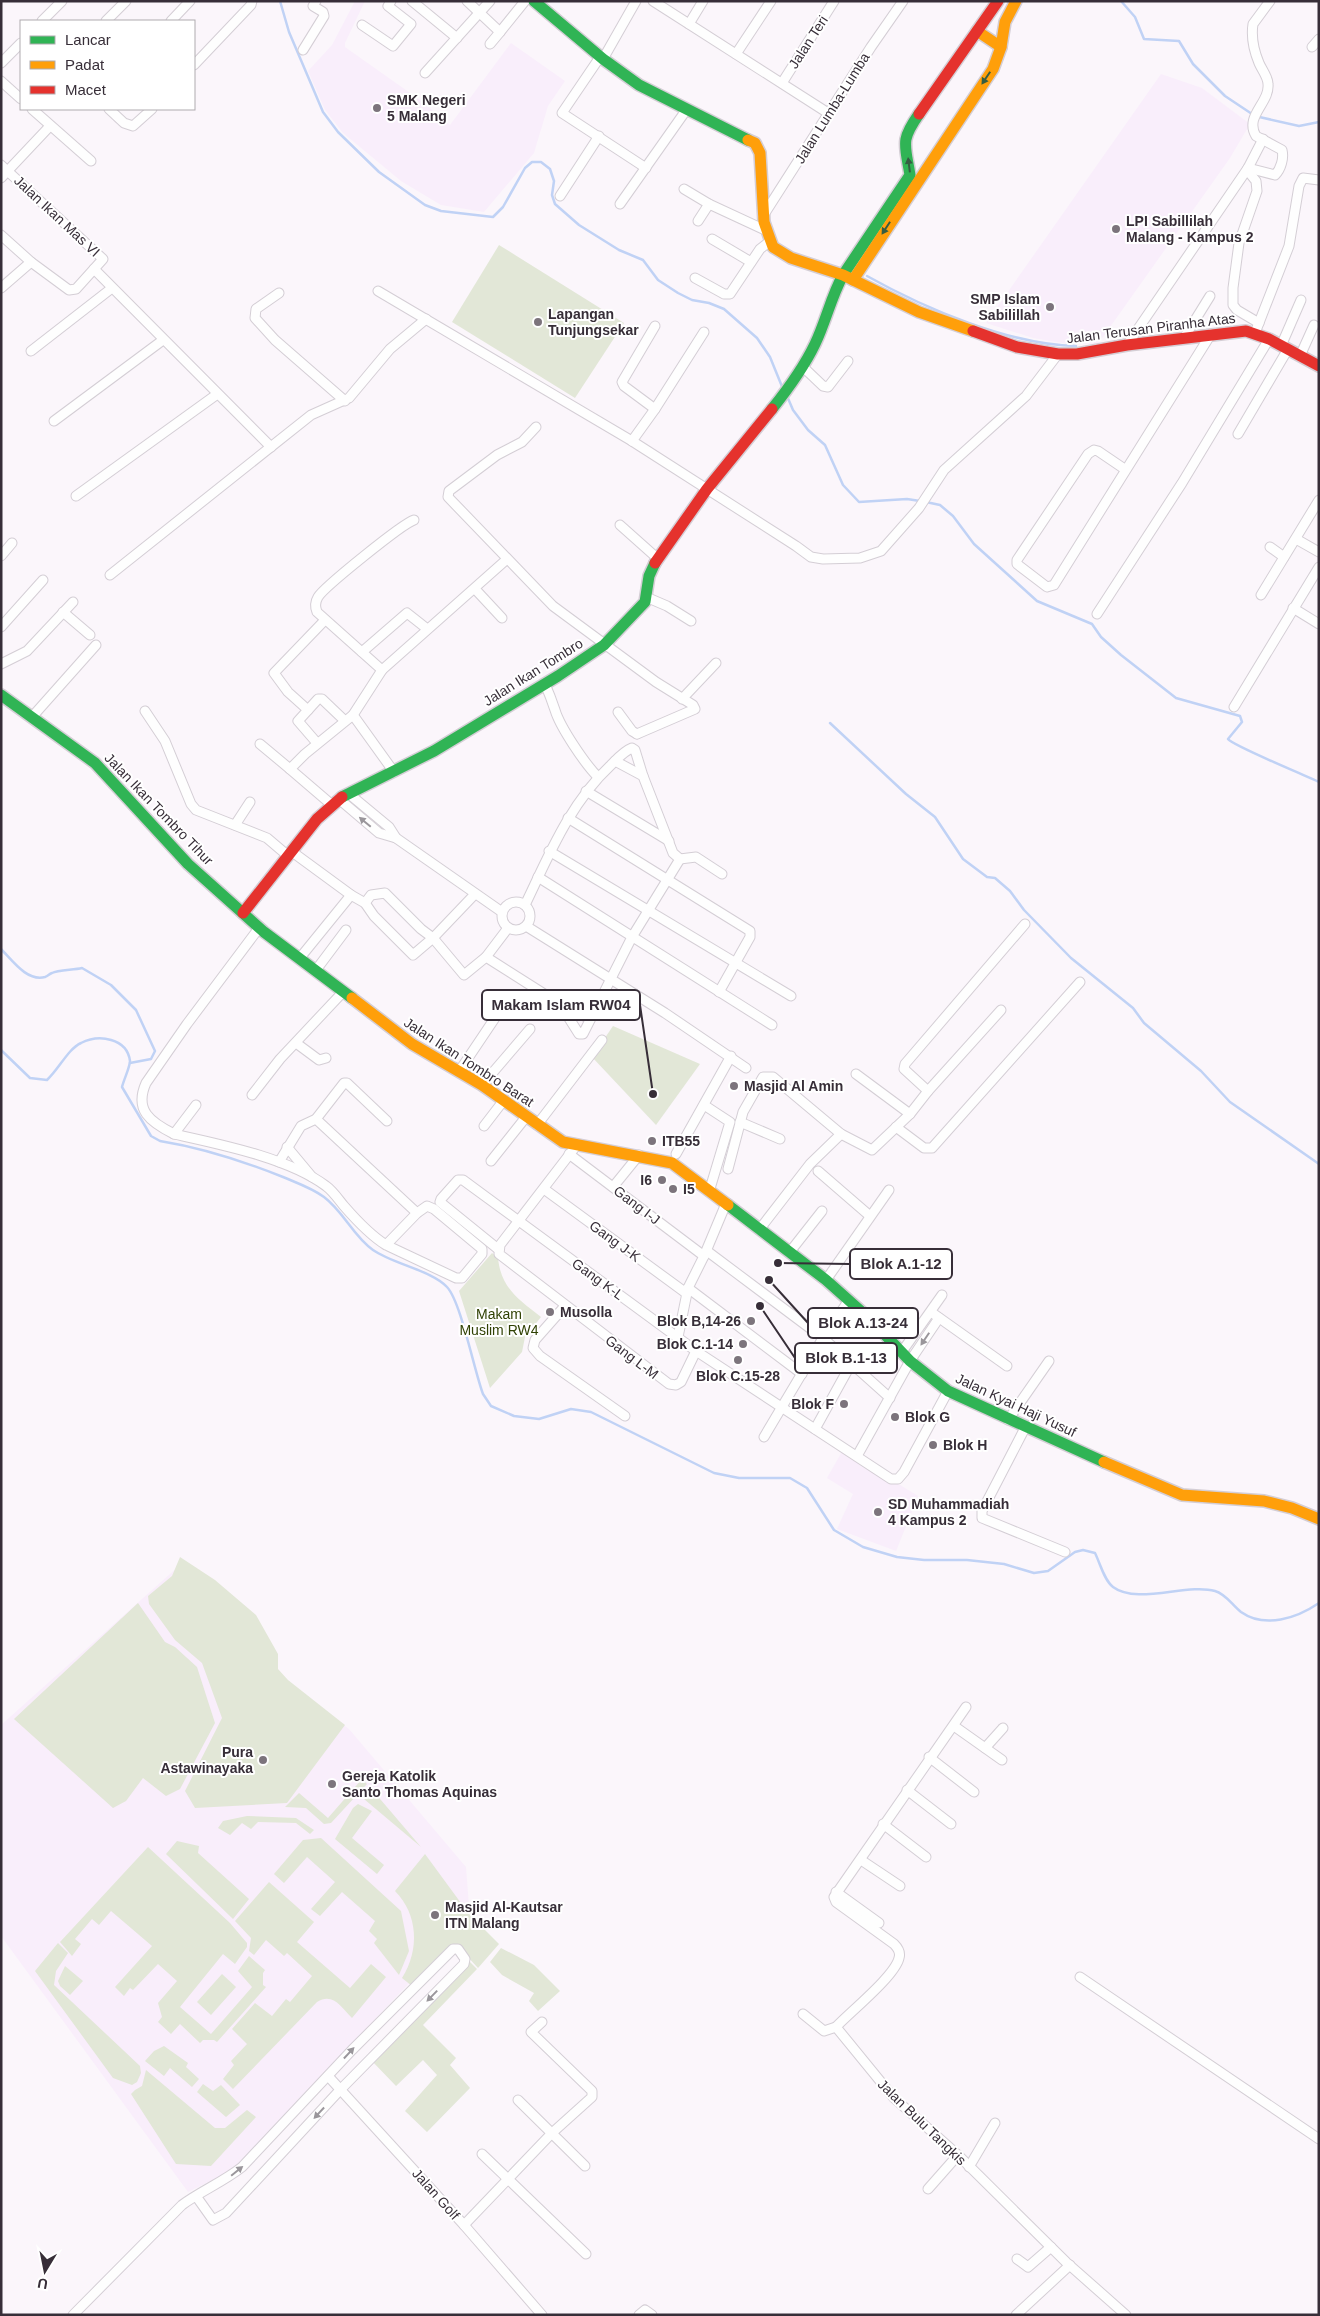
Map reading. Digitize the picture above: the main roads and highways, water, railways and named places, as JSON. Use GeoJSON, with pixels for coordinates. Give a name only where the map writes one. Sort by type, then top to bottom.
{"type":"FeatureCollection","features":[{"type":"Feature","properties":{"kind":"waterway"},"geometry":{"type":"LineString","coordinates":[[280,1],[289,32],[323,112],[338,132],[379,172],[425,205],[441,211],[493,217],[503,207],[525,168],[532,162],[541,162],[550,169],[554,181],[552,195],[555,204],[579,225],[619,250],[643,260],[658,280],[678,293],[692,300],[709,303],[724,309],[757,338],[770,357],[783,389]]}},
{"type":"Feature","properties":{"kind":"waterway"},"geometry":{"type":"LineString","coordinates":[[1121,1],[1135,17],[1144,39],[1179,41],[1193,64],[1225,96],[1255,116],[1299,126],[1319,122]]}},
{"type":"Feature","properties":{"kind":"waterway"},"geometry":{"type":"LineString","coordinates":[[867,276],[914,300],[968,323],[1024,339],[1076,346]]}},
{"type":"Feature","properties":{"kind":"waterway"},"geometry":{"type":"LineString","coordinates":[[787,396],[793,410],[808,430],[825,445],[843,485],[859,502],[907,499],[920,501]]}},
{"type":"Feature","properties":{"kind":"waterway"},"geometry":{"type":"LineString","coordinates":[[926,502],[940,505],[953,516],[974,544],[1037,601],[1092,624],[1101,637],[1121,655],[1176,698],[1240,716],[1242,722],[1228,739],[1233,743],[1319,782]]}},
{"type":"Feature","properties":{"kind":"waterway"},"geometry":{"type":"LineString","coordinates":[[830,723],[906,794],[935,817],[963,859],[987,877],[995,878],[1010,891],[1024,910],[1071,958],[1133,1008],[1144,1023],[1201,1071],[1230,1102],[1319,1164]]}},
{"type":"Feature","properties":{"kind":"waterway"},"geometry":{"type":"LineString","coordinates":[[1,949],[20,969],[38,978],[55,972],[82,968],[111,985],[136,1010],[155,1051],[151,1059],[130,1063]]}},
{"type":"Feature","properties":{"kind":"waterway"},"geometry":{"type":"LineString","coordinates":[[1,1050],[30,1078],[47,1080],[72,1050],[81,1043],[88,1040],[104,1039],[111,1040],[124,1047],[130,1061],[122,1087],[151,1136],[160,1141],[192,1147],[238,1160],[309,1188],[331,1203],[360,1238],[373,1250],[441,1281],[452,1295],[457,1307],[483,1394],[491,1406],[514,1416],[539,1419],[571,1409],[591,1412],[714,1473],[739,1478],[790,1478],[807,1488],[834,1530],[863,1547],[897,1557],[924,1560],[967,1560],[1004,1564],[1034,1573],[1048,1571],[1075,1552],[1083,1550],[1095,1553],[1107,1580],[1113,1587],[1123,1592],[1148,1594],[1204,1589],[1215,1591],[1250,1617],[1270,1621],[1291,1617],[1319,1603]]}},
{"type":"Feature","properties":{"kind":"place","name":"SMK Negeri 5 Malang"},"geometry":{"type":"Point","coordinates":[377,108]}},
{"type":"Feature","properties":{"kind":"place","name":"LPI Sabillilah Malang - Kampus 2"},"geometry":{"type":"Point","coordinates":[1116,229]}},
{"type":"Feature","properties":{"kind":"place","name":"SMP Islam Sabilillah"},"geometry":{"type":"Point","coordinates":[1050,307]}},
{"type":"Feature","properties":{"kind":"place","name":"Lapangan Tunjungsekar"},"geometry":{"type":"Point","coordinates":[538,322]}},
{"type":"Feature","properties":{"kind":"place","name":"Masjid Al Amin"},"geometry":{"type":"Point","coordinates":[734,1086]}},
{"type":"Feature","properties":{"kind":"place","name":"Makam Islam RW04"},"geometry":{"type":"Point","coordinates":[653,1094]}},
{"type":"Feature","properties":{"kind":"place","name":"ITB55"},"geometry":{"type":"Point","coordinates":[652,1141]}},
{"type":"Feature","properties":{"kind":"place","name":"I6"},"geometry":{"type":"Point","coordinates":[662,1180]}},
{"type":"Feature","properties":{"kind":"place","name":"I5"},"geometry":{"type":"Point","coordinates":[673,1189]}},
{"type":"Feature","properties":{"kind":"place","name":"Blok A.1-12"},"geometry":{"type":"Point","coordinates":[778,1263]}},
{"type":"Feature","properties":{"kind":"place","name":"Blok A.13-24"},"geometry":{"type":"Point","coordinates":[769,1280]}},
{"type":"Feature","properties":{"kind":"place","name":"Blok B.1-13"},"geometry":{"type":"Point","coordinates":[760,1306]}},
{"type":"Feature","properties":{"kind":"place","name":"Musolla"},"geometry":{"type":"Point","coordinates":[550,1312]}},
{"type":"Feature","properties":{"kind":"place","name":"Blok B,14-26"},"geometry":{"type":"Point","coordinates":[751,1321]}},
{"type":"Feature","properties":{"kind":"place","name":"Blok C.1-14"},"geometry":{"type":"Point","coordinates":[743,1344]}},
{"type":"Feature","properties":{"kind":"place","name":"Blok C.15-28"},"geometry":{"type":"Point","coordinates":[738,1360]}},
{"type":"Feature","properties":{"kind":"place","name":"Blok F"},"geometry":{"type":"Point","coordinates":[844,1404]}},
{"type":"Feature","properties":{"kind":"place","name":"Blok G"},"geometry":{"type":"Point","coordinates":[895,1417]}},
{"type":"Feature","properties":{"kind":"place","name":"Blok H"},"geometry":{"type":"Point","coordinates":[933,1445]}},
{"type":"Feature","properties":{"kind":"place","name":"SD Muhammadiah 4 Kampus 2"},"geometry":{"type":"Point","coordinates":[878,1512]}},
{"type":"Feature","properties":{"kind":"place","name":"Pura Astawinayaka"},"geometry":{"type":"Point","coordinates":[263,1760]}},
{"type":"Feature","properties":{"kind":"place","name":"Gereja Katolik Santo Thomas Aquinas"},"geometry":{"type":"Point","coordinates":[332,1784]}},
{"type":"Feature","properties":{"kind":"place","name":"Masjid Al-Kautsar ITN Malang"},"geometry":{"type":"Point","coordinates":[435,1915]}},
{"type":"Feature","properties":{"kind":"park label","name":"Makam Muslim RW4"},"geometry":{"type":"Point","coordinates":[499,1322]}}]}
